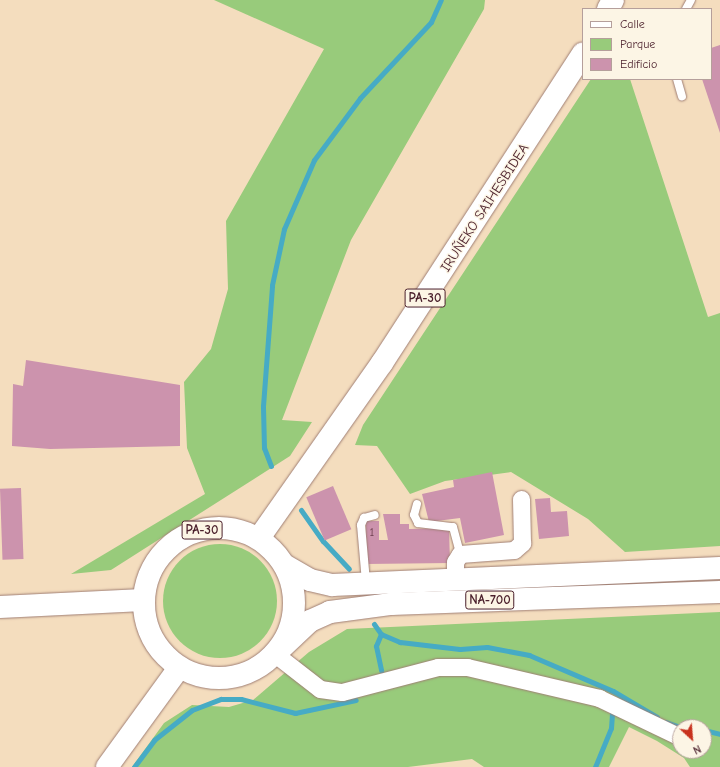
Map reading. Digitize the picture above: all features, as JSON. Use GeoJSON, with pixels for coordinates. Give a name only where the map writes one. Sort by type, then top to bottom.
{"type":"FeatureCollection","features":[{"type":"Feature","properties":{"kind":"main road","name":"IRUÑEKO SAIHESBIDEA"},"geometry":{"type":"LineString","coordinates":[[259,538],[382,363],[582,56]]}},
{"type":"Feature","properties":{"kind":"main road","name":"PA-30"},"geometry":{"type":"LineString","coordinates":[[209,528],[235,528],[259,538],[286,566],[294,588],[295,612],[288,634],[275,654],[255,670],[230,678],[204,677],[180,668],[152,638],[143,600],[149,573],[164,551],[184,535],[209,528]]}},
{"type":"Feature","properties":{"kind":"main road","name":"NA-700"},"geometry":{"type":"LineString","coordinates":[[286,566],[310,580],[332,585],[367,585],[720,568]]}},
{"type":"Feature","properties":{"kind":"main road","name":"NA-700"},"geometry":{"type":"LineString","coordinates":[[275,654],[310,621],[330,612],[390,604],[720,592]]}},
{"type":"Feature","properties":{"kind":"main road"},"geometry":{"type":"LineString","coordinates":[[0,607],[143,600]]}},
{"type":"Feature","properties":{"kind":"main road"},"geometry":{"type":"LineString","coordinates":[[108,767],[180,668]]}},
{"type":"Feature","properties":{"kind":"street"},"geometry":{"type":"LineString","coordinates":[[455,581],[454,562],[460,554],[514,550],[522,543],[521,499]]}},
{"type":"Feature","properties":{"kind":"street"},"geometry":{"type":"LineString","coordinates":[[275,654],[320,689],[342,692],[438,668],[467,667],[599,698],[672,733]]}},
{"type":"Feature","properties":{"kind":"lane"},"geometry":{"type":"LineString","coordinates":[[676,80],[682,96]]}},
{"type":"Feature","properties":{"kind":"lane"},"geometry":{"type":"LineString","coordinates":[[417,504],[414,515],[418,523],[453,526],[460,554]]}},
{"type":"Feature","properties":{"kind":"lane"},"geometry":{"type":"LineString","coordinates":[[367,585],[361,525],[364,518],[375,516]]}},
{"type":"Feature","properties":{"kind":"green space"},"geometry":{"type":"Polygon","coordinates":[[[214,0],[485,0],[484,9],[351,240],[282,420],[312,422],[290,456],[111,570],[71,574],[205,494],[187,448],[184,382],[211,349],[228,289],[226,221],[324,49],[214,0]]]}},
{"type":"Feature","properties":{"kind":"green space"},"geometry":{"type":"Polygon","coordinates":[[[590,80],[630,80],[708,317],[720,313],[720,546],[625,552],[588,519],[511,472],[445,481],[410,494],[377,446],[355,445],[363,425],[590,80]]]}},
{"type":"Feature","properties":{"kind":"green space"},"geometry":{"type":"Polygon","coordinates":[[[220,544],[231,545],[242,549],[252,554],[260,561],[267,569],[272,579],[276,590],[276,612],[272,623],[267,633],[260,641],[252,648],[242,653],[231,657],[220,658],[209,657],[198,653],[188,648],[180,641],[173,633],[168,623],[164,612],[163,601],[164,590],[168,579],[173,569],[180,561],[188,554],[198,549],[209,545],[220,544]]]}},
{"type":"Feature","properties":{"kind":"green space"},"geometry":{"type":"Polygon","coordinates":[[[720,612],[720,767],[690,767],[685,759],[712,759],[712,719],[672,719],[672,750],[629,727],[609,767],[484,767],[472,759],[408,767],[132,767],[164,723],[192,705],[229,707],[253,700],[309,652],[347,629],[720,612]]]}},
{"type":"Feature","properties":{"kind":"building"},"geometry":{"type":"Polygon","coordinates":[[[720,45],[720,133],[702,80],[712,80],[712,48],[720,45]]]}},
{"type":"Feature","properties":{"kind":"building"},"geometry":{"type":"Polygon","coordinates":[[[26,360],[180,385],[180,446],[50,449],[12,446],[13,384],[23,386],[26,360]]]}},
{"type":"Feature","properties":{"kind":"building"},"geometry":{"type":"Polygon","coordinates":[[[492,472],[504,535],[465,543],[460,518],[429,522],[422,494],[454,487],[453,480],[492,472]]]}},
{"type":"Feature","properties":{"kind":"building"},"geometry":{"type":"Polygon","coordinates":[[[333,486],[351,529],[325,541],[306,497],[333,486]]]}},
{"type":"Feature","properties":{"kind":"building"},"geometry":{"type":"Polygon","coordinates":[[[21,488],[23,559],[2,560],[0,489],[21,488]]]}},
{"type":"Feature","properties":{"kind":"building"},"geometry":{"type":"Polygon","coordinates":[[[550,498],[551,512],[567,511],[569,536],[539,539],[535,499],[550,498]]]}},
{"type":"Feature","properties":{"kind":"building"},"geometry":{"type":"Polygon","coordinates":[[[383,514],[400,514],[400,524],[409,524],[409,529],[449,528],[450,563],[366,564],[366,521],[379,521],[379,540],[388,540],[383,514]]]}},
{"type":"Feature","properties":{"kind":"waterway"},"geometry":{"type":"LineString","coordinates":[[271,466],[264,448],[263,406],[272,285],[284,229],[314,160],[360,98],[431,22],[441,0]]}},
{"type":"Feature","properties":{"kind":"waterway"},"geometry":{"type":"LineString","coordinates":[[301,510],[323,541],[349,569]]}},
{"type":"Feature","properties":{"kind":"waterway"},"geometry":{"type":"LineString","coordinates":[[374,624],[381,634],[400,642],[460,649],[487,647],[529,655],[613,691],[657,717]]}},
{"type":"Feature","properties":{"kind":"waterway"},"geometry":{"type":"LineString","coordinates":[[381,634],[376,646],[381,670]]}},
{"type":"Feature","properties":{"kind":"waterway"},"geometry":{"type":"LineString","coordinates":[[134,767],[154,740],[192,710],[221,699],[241,699],[295,713],[356,700]]}},
{"type":"Feature","properties":{"kind":"waterway"},"geometry":{"type":"LineString","coordinates":[[595,767],[611,728],[612,713]]}},
{"type":"Feature","properties":{"kind":"waterway"},"geometry":{"type":"LineString","coordinates":[[666,722],[672,724]]}},
{"type":"Feature","properties":{"kind":"waterway"},"geometry":{"type":"LineString","coordinates":[[712,732],[720,734]]}}]}
